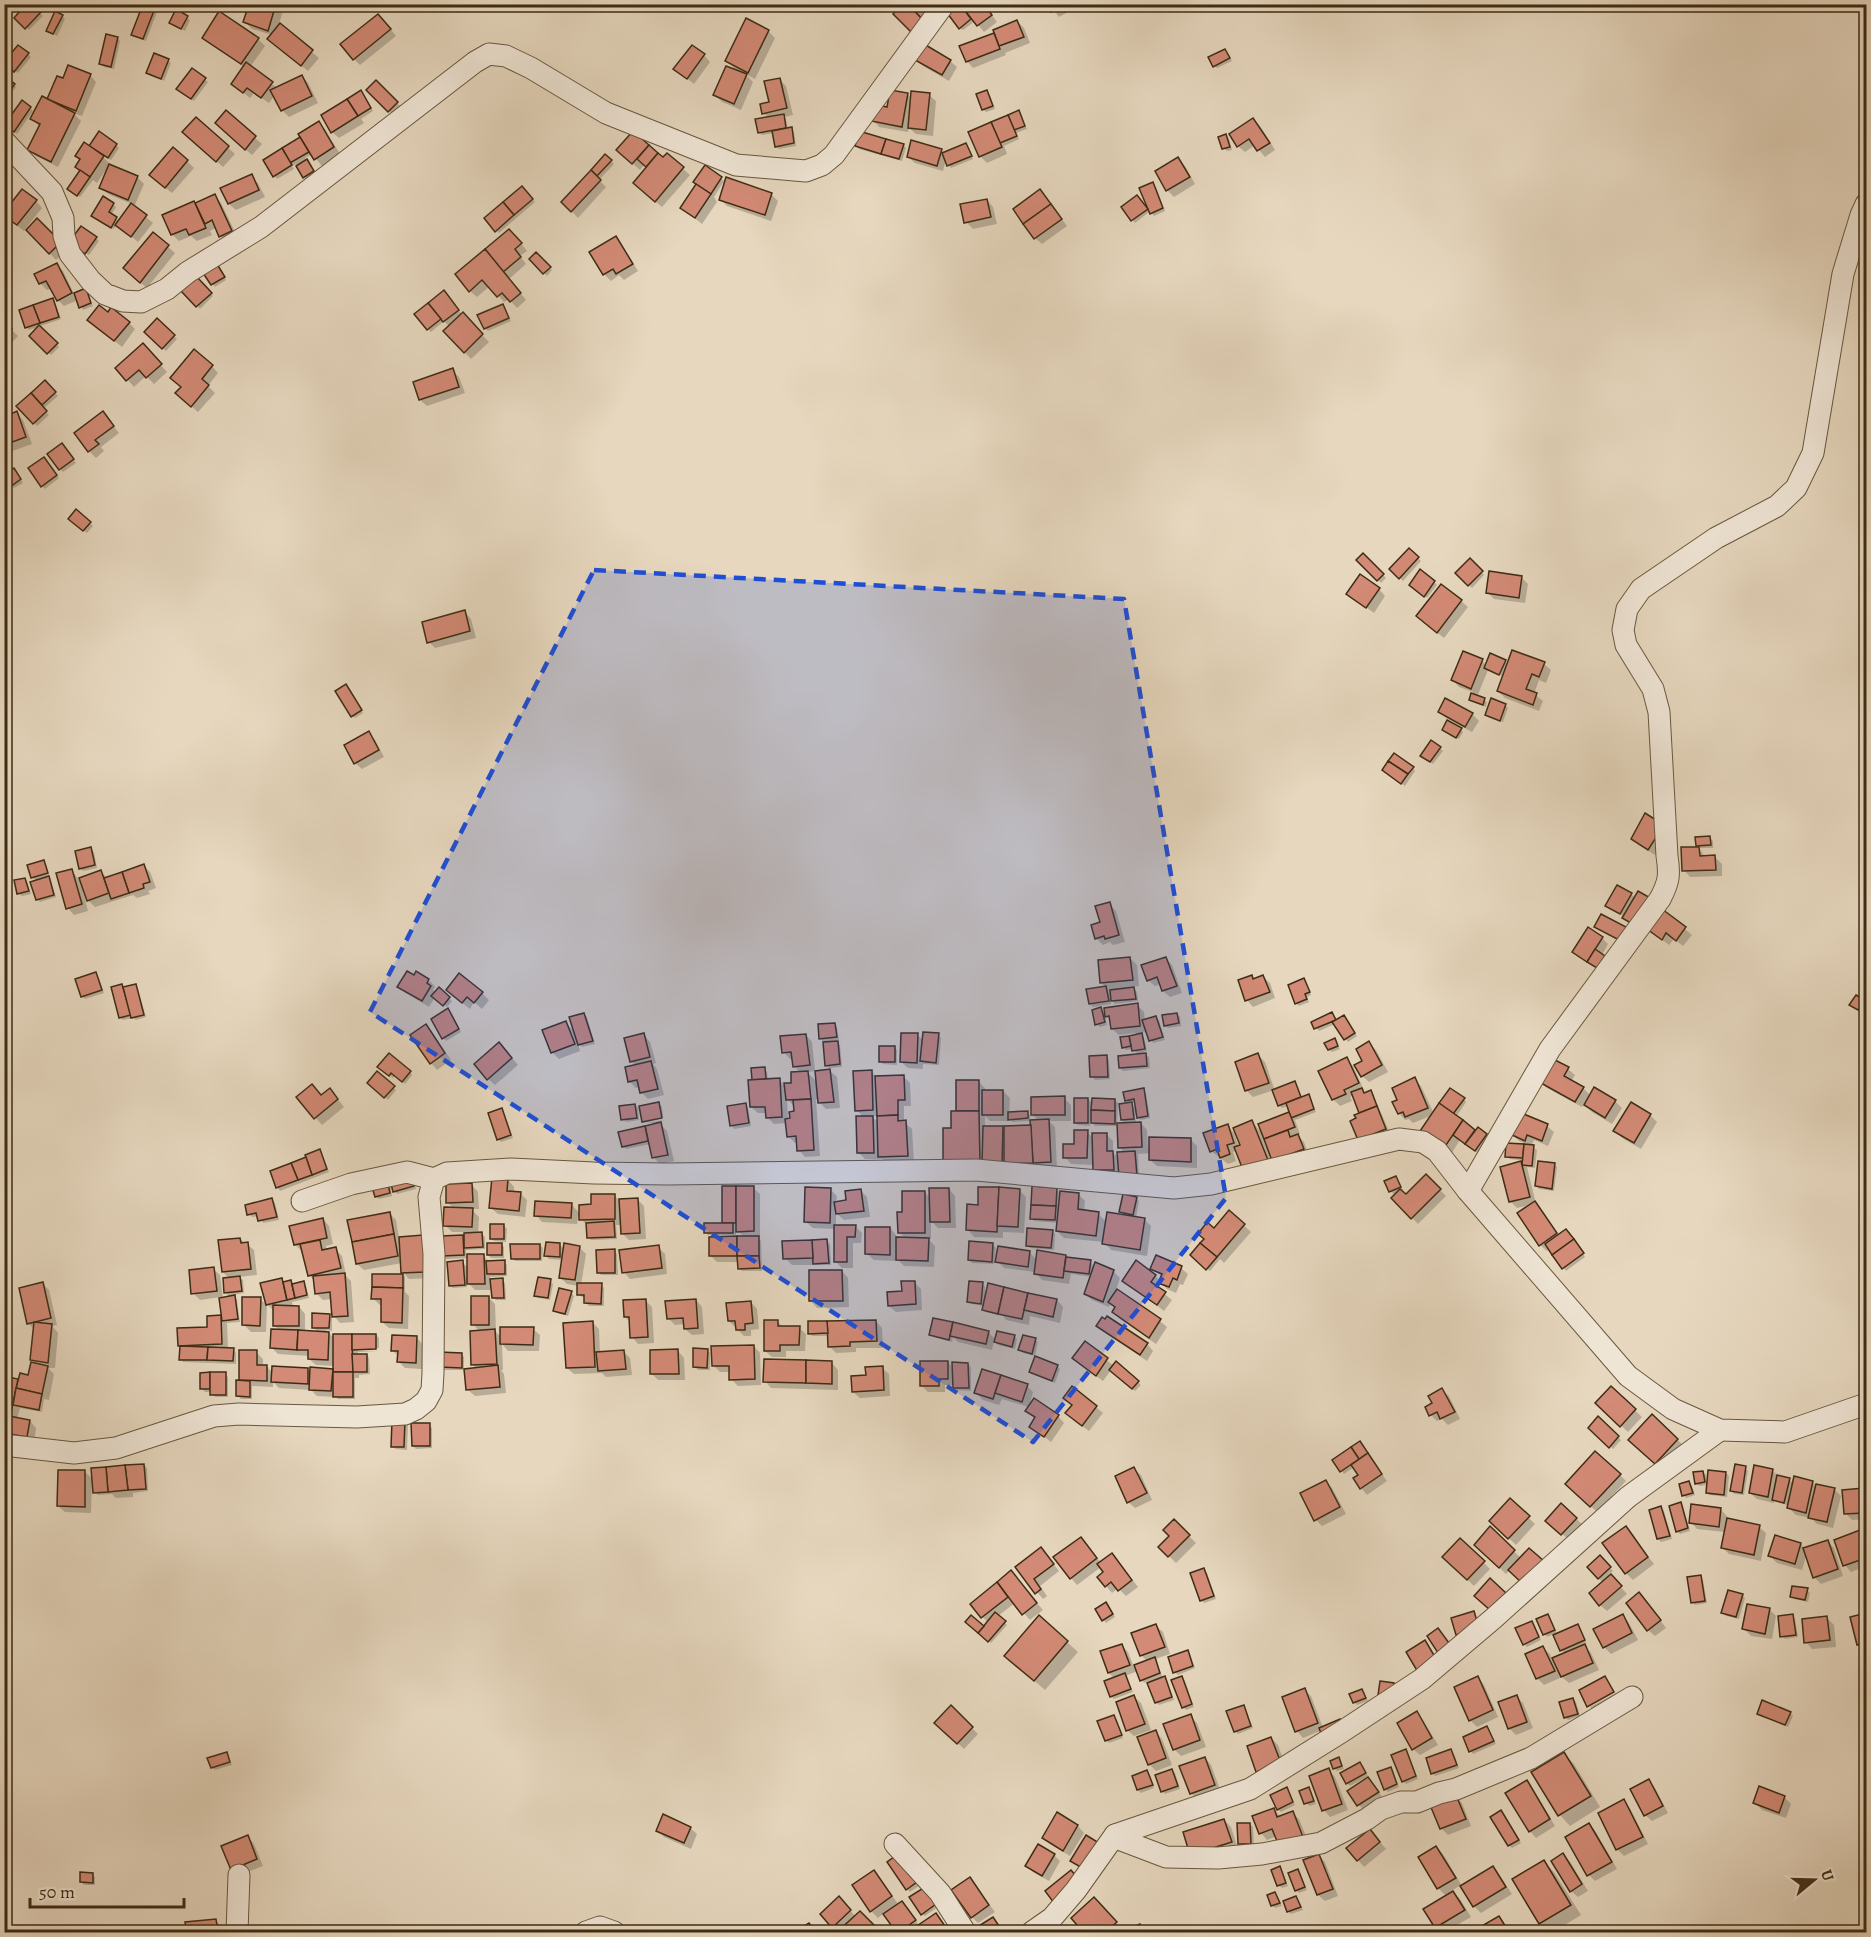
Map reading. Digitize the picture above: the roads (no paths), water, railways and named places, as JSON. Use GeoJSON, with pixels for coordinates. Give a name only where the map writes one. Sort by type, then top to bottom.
{"type":"FeatureCollection","features":[{"type":"Feature","properties":{"kind":"street"},"geometry":{"type":"LineString","coordinates":[[4,141],[52,192],[63,219],[64,236],[70,254],[91,281],[105,294],[123,300],[141,302],[167,288],[188,272],[261,227],[475,62],[489,54],[506,56],[606,112],[736,165],[806,171],[822,165],[834,155],[944,4]]}},
{"type":"Feature","properties":{"kind":"street"},"geometry":{"type":"LineString","coordinates":[[1468,1191],[1550,1049],[1660,899],[1668,883],[1670,872],[1666,856],[1659,712],[1653,690],[1626,645],[1623,630],[1627,609],[1641,589],[1716,538],[1777,506],[1796,488],[1813,453],[1843,274],[1866,204]]}},
{"type":"Feature","properties":{"kind":"street"},"geometry":{"type":"LineString","coordinates":[[302,1201],[351,1184],[407,1172],[434,1179],[447,1173],[511,1169],[668,1174],[976,1170],[1174,1188],[1211,1184],[1400,1139],[1423,1142],[1437,1151],[1468,1191],[1628,1376],[1673,1409],[1719,1430],[1785,1432],[1866,1404]]}},
{"type":"Feature","properties":{"kind":"street"},"geometry":{"type":"LineString","coordinates":[[4,1445],[74,1453],[116,1448],[214,1416],[239,1414],[357,1417],[405,1414],[416,1409],[426,1401],[432,1390],[434,1254],[429,1197],[434,1179]]}},
{"type":"Feature","properties":{"kind":"street"},"geometry":{"type":"LineString","coordinates":[[1032,1932],[1052,1918],[1076,1890],[1115,1835],[1250,1789],[1422,1679],[1494,1618],[1628,1497],[1719,1430]]}},
{"type":"Feature","properties":{"kind":"street"},"geometry":{"type":"LineString","coordinates":[[1115,1835],[1116,1838],[1166,1857],[1251,1856],[1321,1843],[1381,1809],[1401,1802],[1417,1802],[1438,1793],[1456,1789],[1531,1758],[1632,1697]]}},
{"type":"Feature","properties":{"kind":"street"},"geometry":{"type":"LineString","coordinates":[[895,1844],[940,1893],[965,1932]]}},
{"type":"Feature","properties":{"kind":"street"},"geometry":{"type":"LineString","coordinates":[[237,1932],[239,1875]]}},
{"type":"Feature","properties":{"kind":"street"},"geometry":{"type":"LineString","coordinates":[[586,1932],[600,1927],[614,1932]]}}]}
